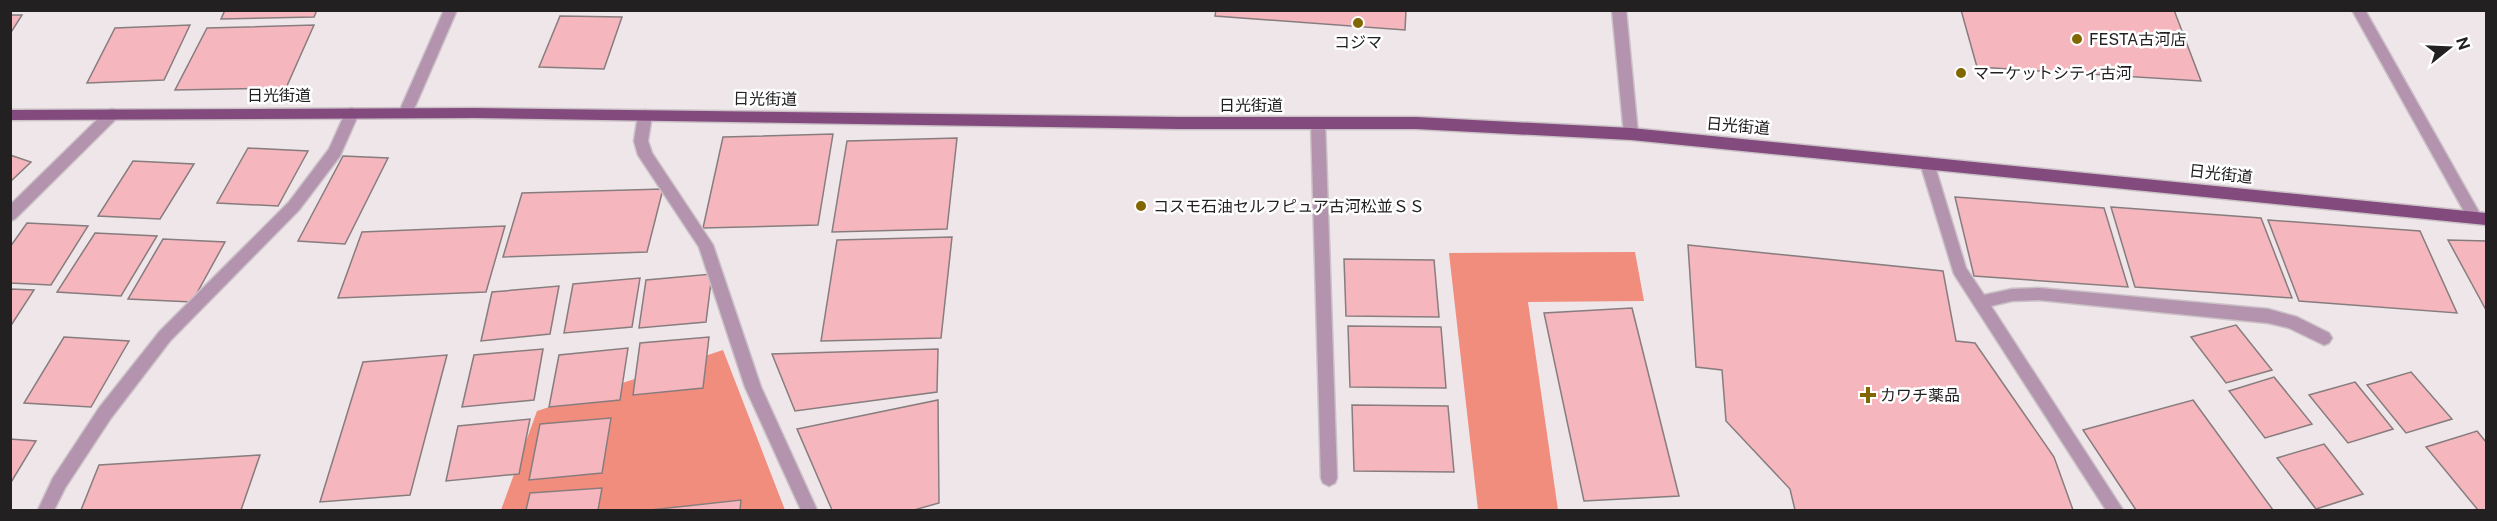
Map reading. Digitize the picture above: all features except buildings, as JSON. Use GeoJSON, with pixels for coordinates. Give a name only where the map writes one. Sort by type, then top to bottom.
{"type":"FeatureCollection","features":[{"type":"Feature","properties":{"kind":"main road","name":"日光街道"},"geometry":{"type":"LineString","coordinates":[[10,115],[406,112],[1179,123],[1416,123],[1631,134],[2481,218]]}},
{"type":"Feature","properties":{"kind":"street"},"geometry":{"type":"LineString","coordinates":[[406,112],[451,10]]}},
{"type":"Feature","properties":{"kind":"street"},"geometry":{"type":"LineString","coordinates":[[1619,10],[1631,134]]}},
{"type":"Feature","properties":{"kind":"street"},"geometry":{"type":"LineString","coordinates":[[2358,10],[2481,218]]}},
{"type":"Feature","properties":{"kind":"street"},"geometry":{"type":"LineString","coordinates":[[46,510],[59,483],[105,413],[165,336],[294,206],[335,152],[352,113]]}},
{"type":"Feature","properties":{"kind":"street"},"geometry":{"type":"LineString","coordinates":[[10,215],[112,114]]}},
{"type":"Feature","properties":{"kind":"street"},"geometry":{"type":"LineString","coordinates":[[645,115],[641,141],[645,155],[706,245],[753,387],[809,510]]}},
{"type":"Feature","properties":{"kind":"street"},"geometry":{"type":"LineString","coordinates":[[1318,123],[1329,478]]}},
{"type":"Feature","properties":{"kind":"street"},"geometry":{"type":"LineString","coordinates":[[1927,163],[1959,270],[2115,510]]}},
{"type":"Feature","properties":{"kind":"street"},"geometry":{"type":"LineString","coordinates":[[1980,302],[2012,295],[2039,294],[2257,315],[2292,322],[2324,338]]}},
{"type":"Feature","properties":{"kind":"shaded area"},"geometry":{"type":"Polygon","coordinates":[[[1635,252],[1644,301],[1528,302],[1558,510],[1478,510],[1449,253],[1635,252]]]}},
{"type":"Feature","properties":{"kind":"shaded area"},"geometry":{"type":"Polygon","coordinates":[[[723,350],[785,510],[501,510],[537,411],[723,350]]]}},
{"type":"Feature","properties":{"kind":"place","name":"コジマ"},"geometry":{"type":"Point","coordinates":[1358,23]}},
{"type":"Feature","properties":{"kind":"place","name":"FESTA古河店"},"geometry":{"type":"Point","coordinates":[2077,39]}},
{"type":"Feature","properties":{"kind":"place","name":"マーケットシティ古河"},"geometry":{"type":"Point","coordinates":[1961,73]}},
{"type":"Feature","properties":{"kind":"place","name":"コスモ石油セルフピュア古河松並ＳＳ"},"geometry":{"type":"Point","coordinates":[1141,206]}},
{"type":"Feature","properties":{"kind":"place","name":"カワチ薬品"},"geometry":{"type":"Point","coordinates":[1868,395]}}]}
